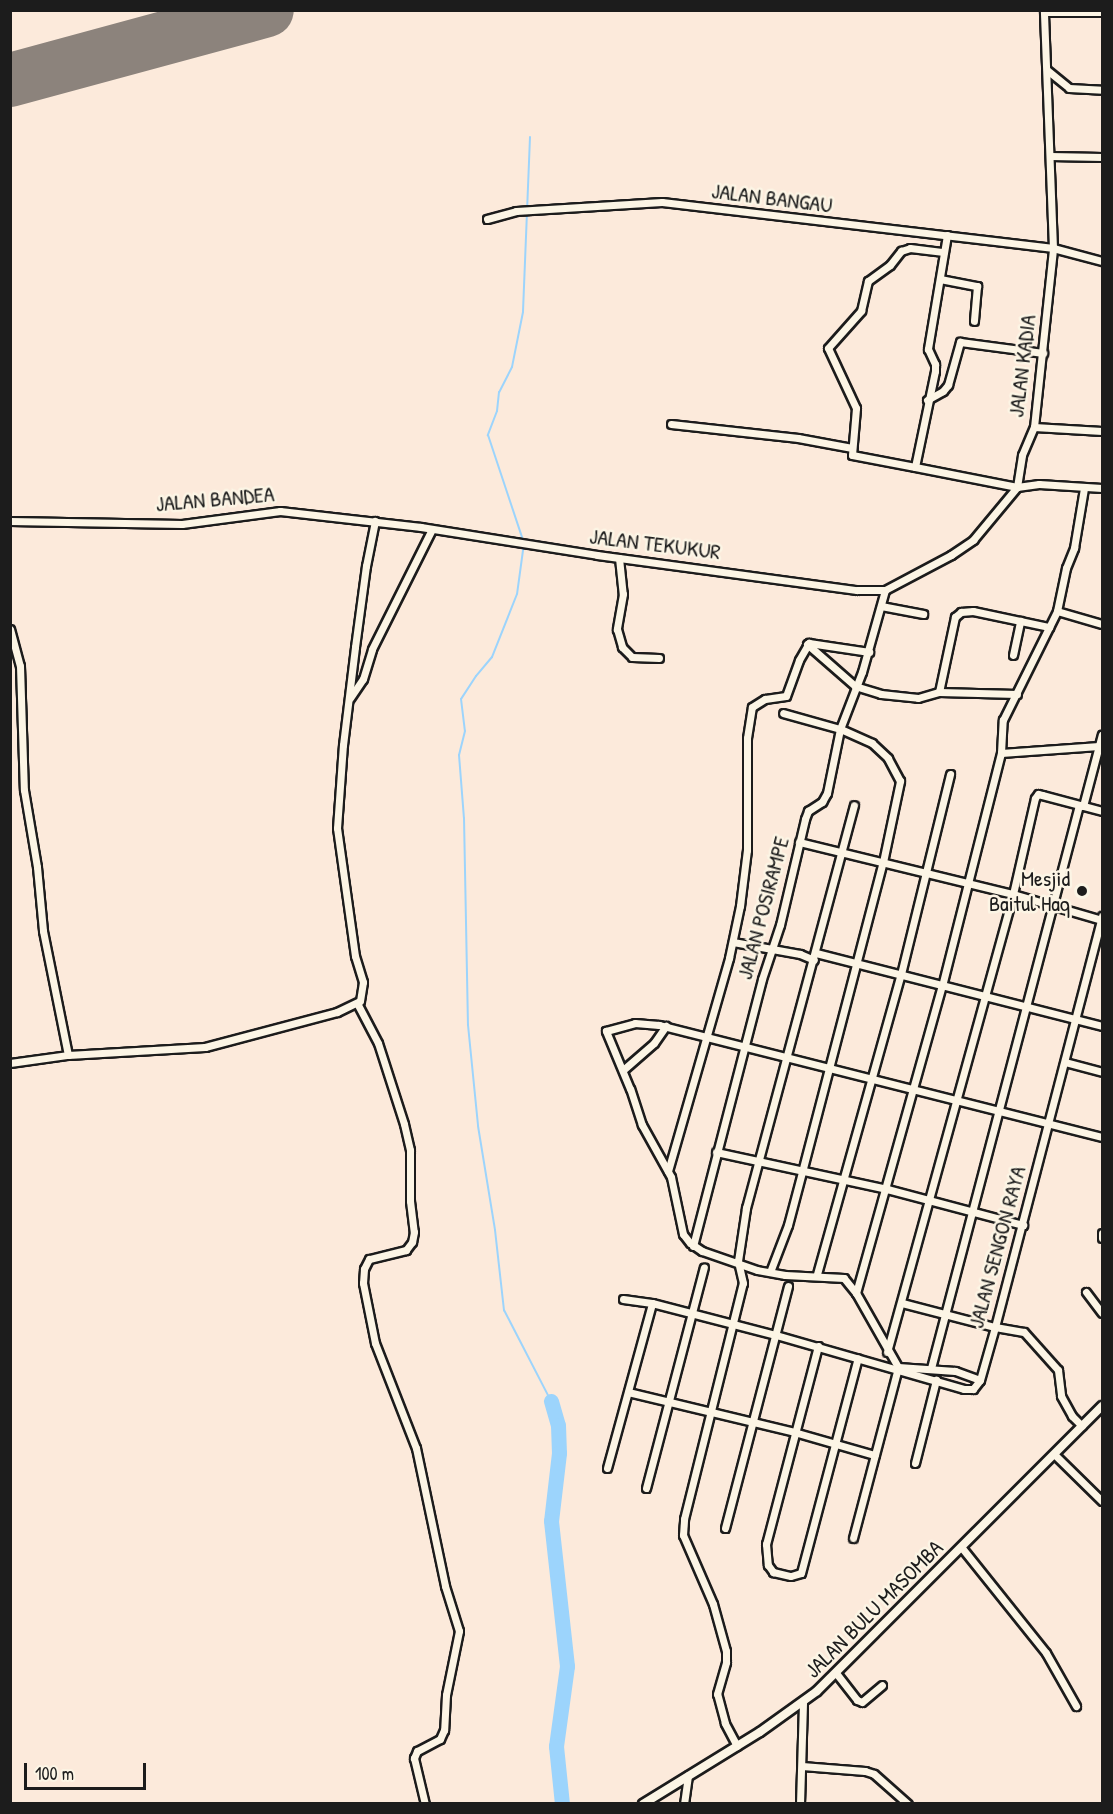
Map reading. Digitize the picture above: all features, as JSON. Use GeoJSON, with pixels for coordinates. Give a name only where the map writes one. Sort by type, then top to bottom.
{"type":"FeatureCollection","features":[{"type":"Feature","properties":{"kind":"street"},"geometry":{"type":"LineString","coordinates":[[1053,248],[1044,11],[1102,12]]}},
{"type":"Feature","properties":{"kind":"street"},"geometry":{"type":"LineString","coordinates":[[1047,69],[1070,88],[1102,90]]}},
{"type":"Feature","properties":{"kind":"street"},"geometry":{"type":"LineString","coordinates":[[1050,156],[1102,157]]}},
{"type":"Feature","properties":{"kind":"street","name":"JALAN BANGAU"},"geometry":{"type":"LineString","coordinates":[[487,219],[516,211],[662,202],[1053,248],[1102,261]]}},
{"type":"Feature","properties":{"kind":"street"},"geometry":{"type":"LineString","coordinates":[[915,468],[935,367],[928,349],[947,235]]}},
{"type":"Feature","properties":{"kind":"street"},"geometry":{"type":"LineString","coordinates":[[944,252],[910,248],[901,251],[890,265],[868,281],[861,311],[829,344],[828,348],[856,408],[853,456],[1017,487],[1039,484],[1102,488]]}},
{"type":"Feature","properties":{"kind":"street","name":"JALAN KADIA"},"geometry":{"type":"LineString","coordinates":[[1017,487],[1022,455],[1034,427],[1053,248]]}},
{"type":"Feature","properties":{"kind":"street"},"geometry":{"type":"LineString","coordinates":[[940,279],[977,286],[974,321]]}},
{"type":"Feature","properties":{"kind":"street"},"geometry":{"type":"LineString","coordinates":[[927,400],[943,391],[948,385],[960,342],[1043,353]]}},
{"type":"Feature","properties":{"kind":"street"},"geometry":{"type":"LineString","coordinates":[[671,424],[798,438],[852,448]]}},
{"type":"Feature","properties":{"kind":"street"},"geometry":{"type":"LineString","coordinates":[[1034,427],[1102,431]]}},
{"type":"Feature","properties":{"kind":"street"},"geometry":{"type":"LineString","coordinates":[[885,590],[951,555],[973,540],[1017,487]]}},
{"type":"Feature","properties":{"kind":"street"},"geometry":{"type":"LineString","coordinates":[[856,1293],[915,1090],[942,986],[1001,753],[1003,720],[1057,611],[1066,568],[1074,548],[1084,488]]}},
{"type":"Feature","properties":{"kind":"street","name":"JALAN BANDEA"},"geometry":{"type":"LineString","coordinates":[[10,521],[182,524],[274,511],[421,527]]}},
{"type":"Feature","properties":{"kind":"street"},"geometry":{"type":"LineString","coordinates":[[10,1063],[68,1055],[205,1047],[337,1012],[357,1003],[363,996],[363,981],[355,956],[337,828],[349,700],[366,566],[375,522]]}},
{"type":"Feature","properties":{"kind":"street","name":"JALAN TEKUKUR"},"geometry":{"type":"LineString","coordinates":[[421,527],[619,558],[857,590],[885,590]]}},
{"type":"Feature","properties":{"kind":"street"},"geometry":{"type":"LineString","coordinates":[[349,700],[363,679],[372,649],[432,529]]}},
{"type":"Feature","properties":{"kind":"street"},"geometry":{"type":"LineString","coordinates":[[619,558],[623,594],[616,629],[622,647],[632,657],[659,658]]}},
{"type":"Feature","properties":{"kind":"street","name":"JALAN POSIRAMPE"},"geometry":{"type":"LineString","coordinates":[[693,1246],[762,979],[774,950],[807,813],[818,807],[827,793],[840,729],[868,652],[885,590]]}},
{"type":"Feature","properties":{"kind":"street"},"geometry":{"type":"LineString","coordinates":[[880,606],[923,614]]}},
{"type":"Feature","properties":{"kind":"street"},"geometry":{"type":"LineString","coordinates":[[939,692],[958,613],[972,611],[1049,627]]}},
{"type":"Feature","properties":{"kind":"street"},"geometry":{"type":"LineString","coordinates":[[1057,611],[1102,624]]}},
{"type":"Feature","properties":{"kind":"street"},"geometry":{"type":"LineString","coordinates":[[1013,655],[1020,621]]}},
{"type":"Feature","properties":{"kind":"street"},"geometry":{"type":"LineString","coordinates":[[10,629],[20,666],[24,790],[37,867],[43,931],[68,1055]]}},
{"type":"Feature","properties":{"kind":"street"},"geometry":{"type":"LineString","coordinates":[[807,644],[811,642],[868,652]]}},
{"type":"Feature","properties":{"kind":"street"},"geometry":{"type":"LineString","coordinates":[[807,644],[855,687],[881,694],[918,698],[939,692],[1017,694]]}},
{"type":"Feature","properties":{"kind":"street"},"geometry":{"type":"LineString","coordinates":[[668,1171],[733,942],[746,864],[745,797],[750,712],[755,704],[765,699],[786,696],[807,644]]}},
{"type":"Feature","properties":{"kind":"street"},"geometry":{"type":"LineString","coordinates":[[770,1272],[788,1225],[883,862],[900,781],[888,758],[872,743],[840,729],[783,713]]}},
{"type":"Feature","properties":{"kind":"street"},"geometry":{"type":"LineString","coordinates":[[931,1368],[971,1212],[1102,734]]}},
{"type":"Feature","properties":{"kind":"street"},"geometry":{"type":"LineString","coordinates":[[1001,753],[1099,746]]}},
{"type":"Feature","properties":{"kind":"street"},"geometry":{"type":"LineString","coordinates":[[817,1274],[901,974],[950,774]]}},
{"type":"Feature","properties":{"kind":"street"},"geometry":{"type":"LineString","coordinates":[[887,1352],[1013,894],[1036,796],[1102,811]]}},
{"type":"Feature","properties":{"kind":"street"},"geometry":{"type":"LineString","coordinates":[[737,1746],[725,1723],[717,1694],[726,1662],[726,1651],[713,1604],[683,1535],[684,1519],[743,1283],[738,1261],[758,1162],[815,957],[854,805]]}},
{"type":"Feature","properties":{"kind":"street"},"geometry":{"type":"LineString","coordinates":[[799,842],[1013,894],[1102,919]]}},
{"type":"Feature","properties":{"kind":"street","name":"JALAN SENGON RAYA"},"geometry":{"type":"LineString","coordinates":[[980,1380],[1023,1225],[1047,1122],[1077,1019],[1102,919]]}},
{"type":"Feature","properties":{"kind":"street"},"geometry":{"type":"LineString","coordinates":[[733,942],[901,974],[984,998],[1102,1026]]}},
{"type":"Feature","properties":{"kind":"street"},"geometry":{"type":"LineString","coordinates":[[357,1003],[378,1043],[404,1124],[410,1150],[410,1201],[414,1232],[412,1242],[406,1250],[369,1260],[364,1269],[363,1283],[375,1343],[416,1448],[445,1586],[459,1631],[458,1645],[452,1660],[446,1695],[444,1730],[440,1739],[417,1751],[414,1758],[424,1803]]}},
{"type":"Feature","properties":{"kind":"street"},"geometry":{"type":"LineString","coordinates":[[623,1299],[652,1304],[818,1346],[897,1371],[969,1390],[973,1389],[980,1380],[955,1371],[931,1368],[901,1369],[887,1352],[856,1293],[844,1278],[757,1270],[738,1261],[717,1257],[693,1246],[683,1234],[675,1190],[668,1171],[642,1125],[623,1070],[606,1031],[635,1023],[666,1026],[1102,1137]]}},
{"type":"Feature","properties":{"kind":"street"},"geometry":{"type":"LineString","coordinates":[[623,1070],[654,1043],[666,1026]]}},
{"type":"Feature","properties":{"kind":"street"},"geometry":{"type":"LineString","coordinates":[[1065,1062],[1102,1072]]}},
{"type":"Feature","properties":{"kind":"street"},"geometry":{"type":"LineString","coordinates":[[716,1152],[887,1189],[1023,1225]]}},
{"type":"Feature","properties":{"kind":"street"},"geometry":{"type":"LineString","coordinates":[[1102,1233],[1102,1238]]}},
{"type":"Feature","properties":{"kind":"street"},"geometry":{"type":"LineString","coordinates":[[646,1488],[704,1267]]}},
{"type":"Feature","properties":{"kind":"street"},"geometry":{"type":"LineString","coordinates":[[725,1528],[788,1286]]}},
{"type":"Feature","properties":{"kind":"street"},"geometry":{"type":"LineString","coordinates":[[1086,1292],[1102,1313]]}},
{"type":"Feature","properties":{"kind":"street"},"geometry":{"type":"LineString","coordinates":[[902,1303],[944,1315],[1024,1332],[1058,1370],[1061,1396],[1072,1416],[1082,1426]]}},
{"type":"Feature","properties":{"kind":"street"},"geometry":{"type":"LineString","coordinates":[[607,1468],[652,1304]]}},
{"type":"Feature","properties":{"kind":"street"},"geometry":{"type":"LineString","coordinates":[[818,1346],[765,1544],[768,1565],[774,1572],[791,1576],[801,1573],[858,1358]]}},
{"type":"Feature","properties":{"kind":"street"},"geometry":{"type":"LineString","coordinates":[[853,1538],[897,1371]]}},
{"type":"Feature","properties":{"kind":"street"},"geometry":{"type":"LineString","coordinates":[[915,1463],[936,1380]]}},
{"type":"Feature","properties":{"kind":"street"},"geometry":{"type":"LineString","coordinates":[[628,1392],[794,1432],[875,1455]]}},
{"type":"Feature","properties":{"kind":"street","name":"JALAN BULU MASOMBA"},"geometry":{"type":"LineString","coordinates":[[643,1803],[803,1703],[962,1548],[1102,1406]]}},
{"type":"Feature","properties":{"kind":"street"},"geometry":{"type":"LineString","coordinates":[[1054,1454],[1102,1501]]}},
{"type":"Feature","properties":{"kind":"street"},"geometry":{"type":"LineString","coordinates":[[962,1548],[1046,1653],[1076,1706]]}},
{"type":"Feature","properties":{"kind":"street"},"geometry":{"type":"LineString","coordinates":[[836,1673],[857,1700],[862,1702],[882,1685]]}},
{"type":"Feature","properties":{"kind":"street"},"geometry":{"type":"LineString","coordinates":[[800,1803],[803,1703]]}},
{"type":"Feature","properties":{"kind":"street"},"geometry":{"type":"LineString","coordinates":[[802,1766],[865,1771],[874,1774],[908,1803]]}},
{"type":"Feature","properties":{"kind":"street"},"geometry":{"type":"LineString","coordinates":[[684,1803],[688,1775]]}},
{"type":"Feature","properties":{"kind":"waterway"},"geometry":{"type":"LineString","coordinates":[[530,137],[523,312],[512,367],[499,392],[497,411],[488,435],[524,543],[517,594],[492,657],[461,699],[465,731],[459,755],[464,818],[468,1025],[478,1126],[495,1230],[504,1310],[551,1401]]}},
{"type":"Feature","properties":{"kind":"waterway"},"geometry":{"type":"LineString","coordinates":[[551,1401],[558,1425],[559,1453],[551,1521],[567,1666],[556,1746],[562,1804]]}},
{"type":"Feature","properties":{"kind":"runway"},"geometry":{"type":"LineString","coordinates":[[10,80],[267,10]]}},
{"type":"Feature","properties":{"kind":"place","name":"Mesjid Baitul Haq"},"geometry":{"type":"Point","coordinates":[1082,891]}}]}
